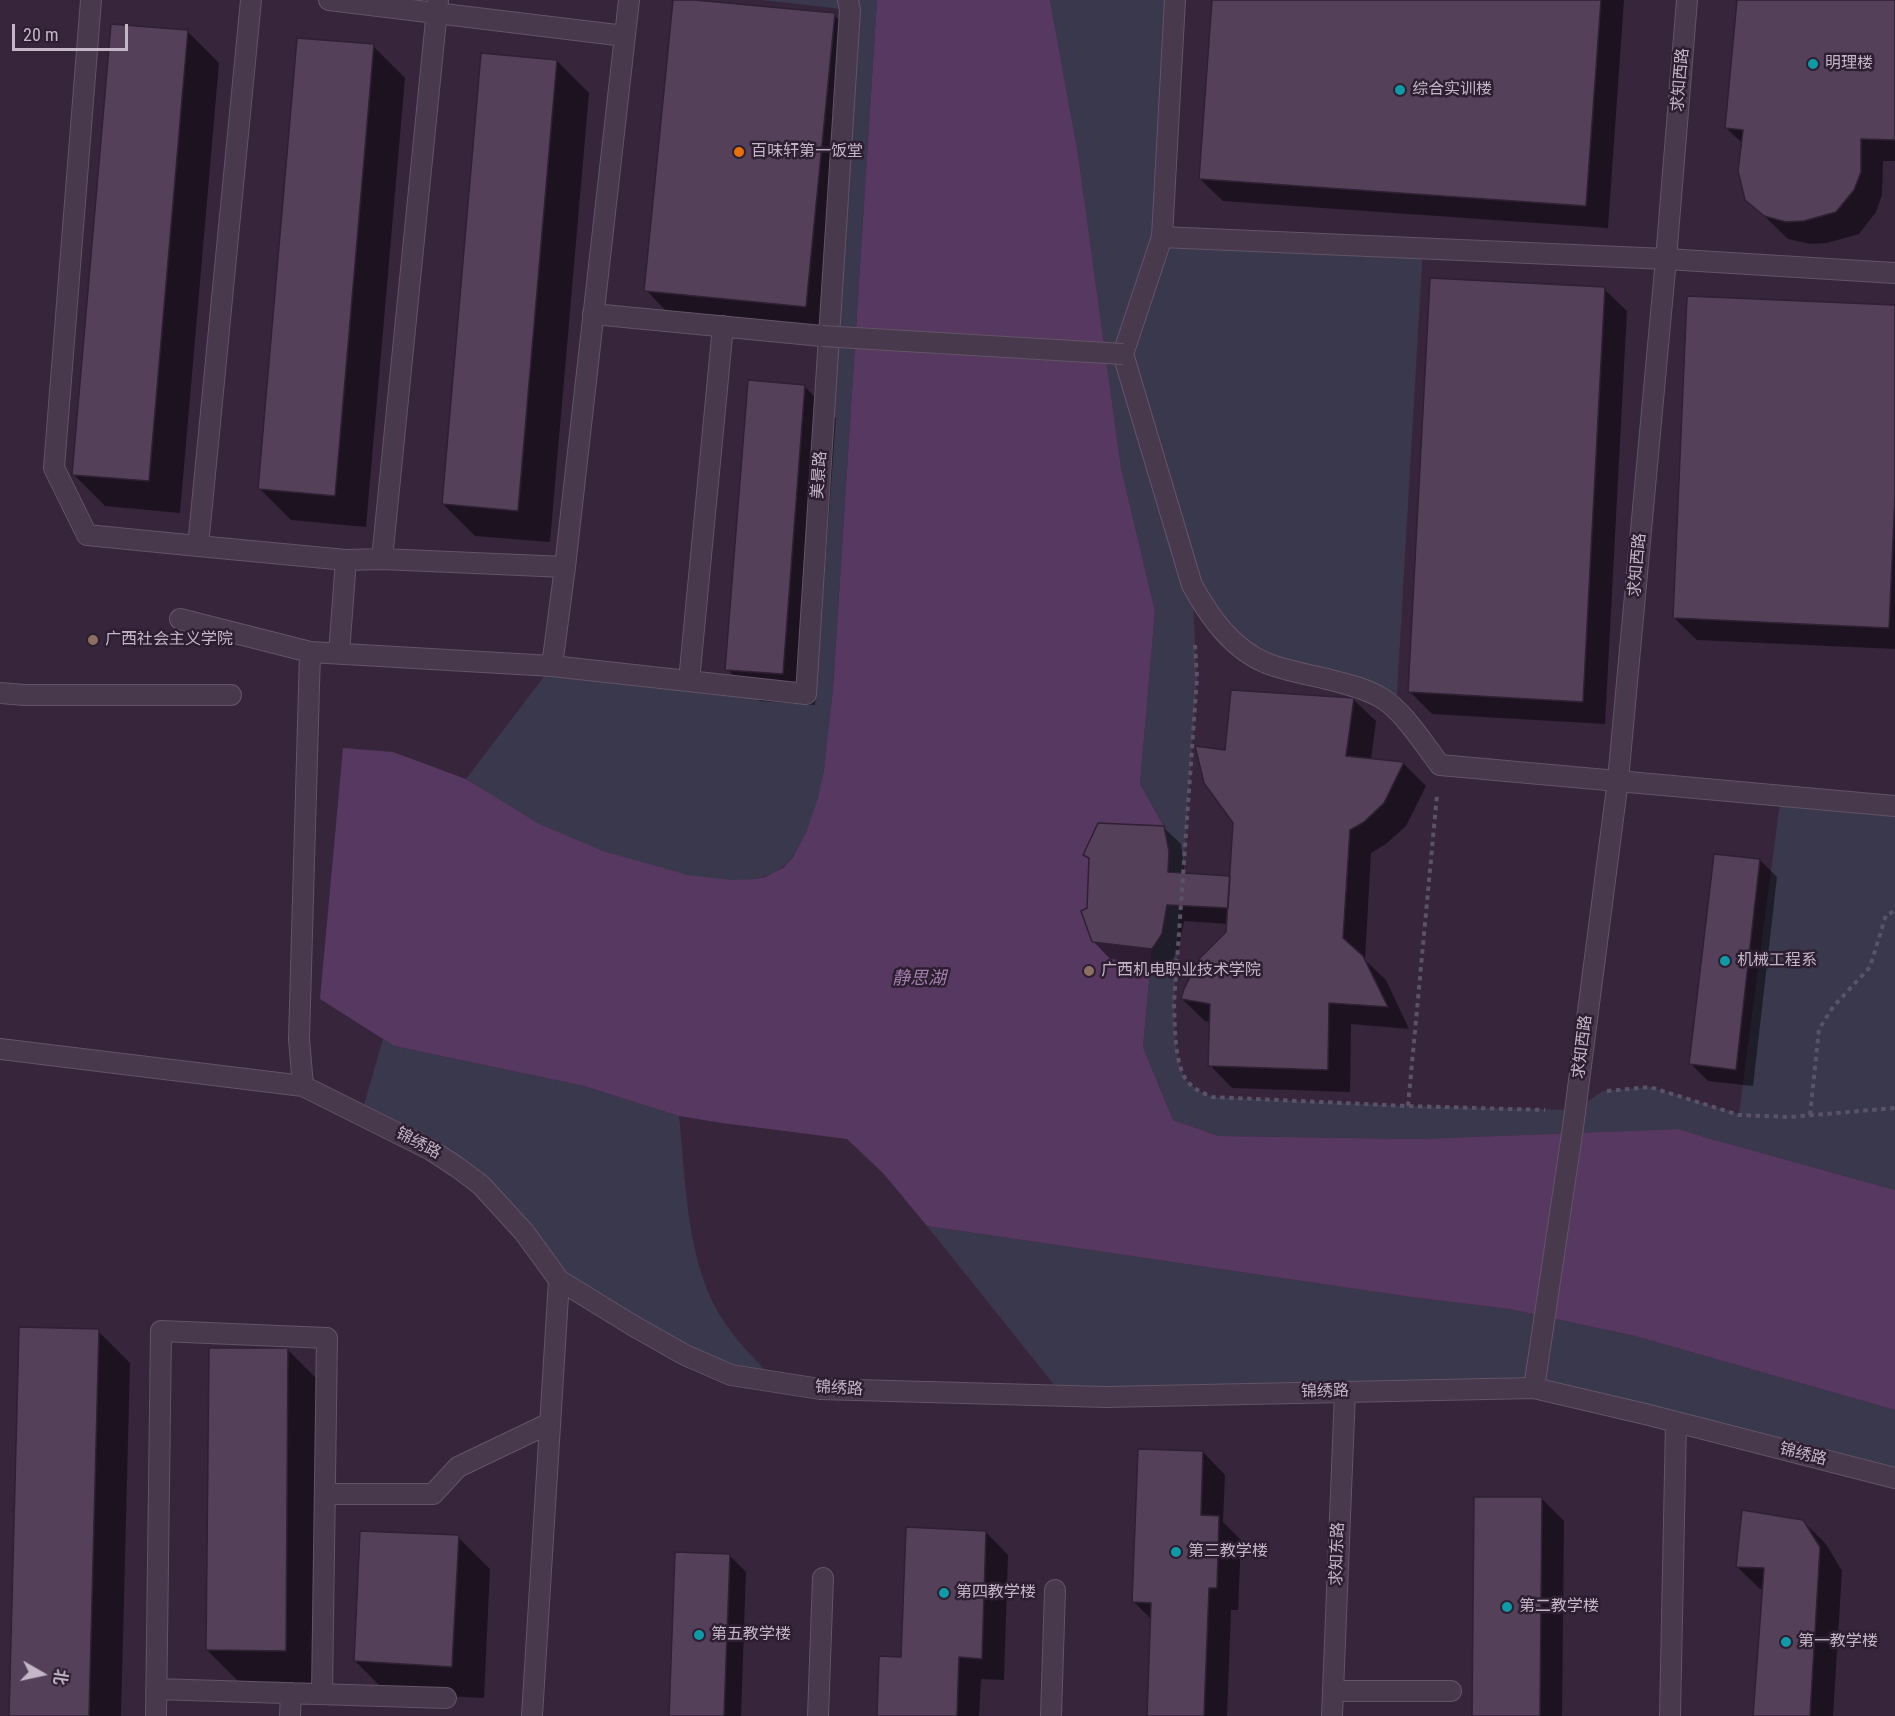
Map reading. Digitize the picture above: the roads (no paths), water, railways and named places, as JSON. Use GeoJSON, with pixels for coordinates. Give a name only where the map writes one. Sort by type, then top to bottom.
{"type":"FeatureCollection","features":[{"type":"Feature","properties":{"kind":"lane"},"geometry":{"type":"LineString","coordinates":[[91,0],[54,468],[87,535],[346,560],[382,559],[565,567]]}},
{"type":"Feature","properties":{"kind":"lane"},"geometry":{"type":"LineString","coordinates":[[198,546],[251,0]]}},
{"type":"Feature","properties":{"kind":"lane"},"geometry":{"type":"LineString","coordinates":[[329,0],[437,6],[626,36]]}},
{"type":"Feature","properties":{"kind":"lane"},"geometry":{"type":"LineString","coordinates":[[552,666],[629,0]]}},
{"type":"Feature","properties":{"kind":"lane","name":"美景路"},"geometry":{"type":"LineString","coordinates":[[180,619],[310,652],[552,666],[806,694],[850,10],[848,0]]}},
{"type":"Feature","properties":{"kind":"lane"},"geometry":{"type":"LineString","coordinates":[[1175,0],[1162,237],[1123,354],[1192,585],[1208,613],[1238,645],[1266,663],[1351,685],[1391,704],[1440,765],[1895,806]]}},
{"type":"Feature","properties":{"kind":"lane","name":"求知西路"},"geometry":{"type":"LineString","coordinates":[[1534,1388],[1574,1119],[1618,780],[1666,259],[1687,0]]}},
{"type":"Feature","properties":{"kind":"lane"},"geometry":{"type":"LineString","coordinates":[[382,559],[437,6]]}},
{"type":"Feature","properties":{"kind":"lane"},"geometry":{"type":"LineString","coordinates":[[1162,237],[1666,259],[1895,273]]}},
{"type":"Feature","properties":{"kind":"lane"},"geometry":{"type":"LineString","coordinates":[[593,314],[822,336],[1123,354]]}},
{"type":"Feature","properties":{"kind":"lane"},"geometry":{"type":"LineString","coordinates":[[689,681],[723,326]]}},
{"type":"Feature","properties":{"kind":"lane"},"geometry":{"type":"LineString","coordinates":[[339,653],[346,560]]}},
{"type":"Feature","properties":{"kind":"lane"},"geometry":{"type":"LineString","coordinates":[[303,1086],[299,1039],[310,652]]}},
{"type":"Feature","properties":{"kind":"lane"},"geometry":{"type":"LineString","coordinates":[[0,693],[231,695]]}},
{"type":"Feature","properties":{"kind":"lane","name":"锦绣路"},"geometry":{"type":"LineString","coordinates":[[0,1049],[303,1086],[431,1150],[457,1167],[481,1185],[524,1232],[560,1280],[685,1355],[731,1375],[820,1389],[1106,1397],[1534,1388],[1895,1478]]}},
{"type":"Feature","properties":{"kind":"lane"},"geometry":{"type":"LineString","coordinates":[[532,1716],[560,1280]]}},
{"type":"Feature","properties":{"kind":"lane"},"geometry":{"type":"LineString","coordinates":[[156,1716],[161,1331],[327,1338],[322,1694]]}},
{"type":"Feature","properties":{"kind":"lane","name":"求知东路"},"geometry":{"type":"LineString","coordinates":[[1332,1716],[1345,1392]]}},
{"type":"Feature","properties":{"kind":"lane"},"geometry":{"type":"LineString","coordinates":[[1670,1716],[1676,1422]]}},
{"type":"Feature","properties":{"kind":"lane"},"geometry":{"type":"LineString","coordinates":[[325,1494],[433,1494],[458,1467],[550,1423]]}},
{"type":"Feature","properties":{"kind":"lane"},"geometry":{"type":"LineString","coordinates":[[818,1716],[823,1578]]}},
{"type":"Feature","properties":{"kind":"lane"},"geometry":{"type":"LineString","coordinates":[[1051,1716],[1055,1590]]}},
{"type":"Feature","properties":{"kind":"lane"},"geometry":{"type":"LineString","coordinates":[[156,1689],[446,1698]]}},
{"type":"Feature","properties":{"kind":"lane"},"geometry":{"type":"LineString","coordinates":[[1333,1691],[1451,1691]]}},
{"type":"Feature","properties":{"kind":"lane"},"geometry":{"type":"LineString","coordinates":[[290,1716],[291,1693]]}},
{"type":"Feature","properties":{"kind":"water","name":"静思湖"},"geometry":{"type":"Polygon","coordinates":[[[877,0],[1050,0],[1078,154],[1121,468],[1155,611],[1140,784],[1164,826],[1098,823],[1084,855],[1089,858],[1087,908],[1081,911],[1092,942],[1152,949],[1143,1047],[1173,1120],[1219,1136],[1419,1139],[1679,1129],[1895,1190],[1895,1410],[1635,1336],[1509,1309],[1411,1297],[927,1226],[883,1173],[847,1139],[679,1116],[584,1086],[394,1046],[320,999],[343,748],[393,752],[466,779],[539,824],[603,851],[688,875],[732,880],[754,879],[765,877],[783,868],[793,857],[806,833],[818,798],[824,770],[833,689],[877,0]]]}},
{"type":"Feature","properties":{"kind":"place","name":"明理楼"},"geometry":{"type":"Point","coordinates":[1813,64]}},
{"type":"Feature","properties":{"kind":"place","name":"综合实训楼"},"geometry":{"type":"Point","coordinates":[1400,90]}},
{"type":"Feature","properties":{"kind":"place","name":"百味轩第一饭堂"},"geometry":{"type":"Point","coordinates":[739,152]}},
{"type":"Feature","properties":{"kind":"place","name":"广西社会主义学院"},"geometry":{"type":"Point","coordinates":[93,640]}},
{"type":"Feature","properties":{"kind":"place","name":"机械工程系"},"geometry":{"type":"Point","coordinates":[1725,961]}},
{"type":"Feature","properties":{"kind":"place","name":"广西机电职业技术学院"},"geometry":{"type":"Point","coordinates":[1089,971]}},
{"type":"Feature","properties":{"kind":"place","name":"第三教学楼"},"geometry":{"type":"Point","coordinates":[1176,1552]}},
{"type":"Feature","properties":{"kind":"place","name":"第四教学楼"},"geometry":{"type":"Point","coordinates":[944,1593]}},
{"type":"Feature","properties":{"kind":"place","name":"第二教学楼"},"geometry":{"type":"Point","coordinates":[1507,1607]}},
{"type":"Feature","properties":{"kind":"place","name":"第五教学楼"},"geometry":{"type":"Point","coordinates":[699,1635]}},
{"type":"Feature","properties":{"kind":"place","name":"第一教学楼"},"geometry":{"type":"Point","coordinates":[1786,1642]}}]}
